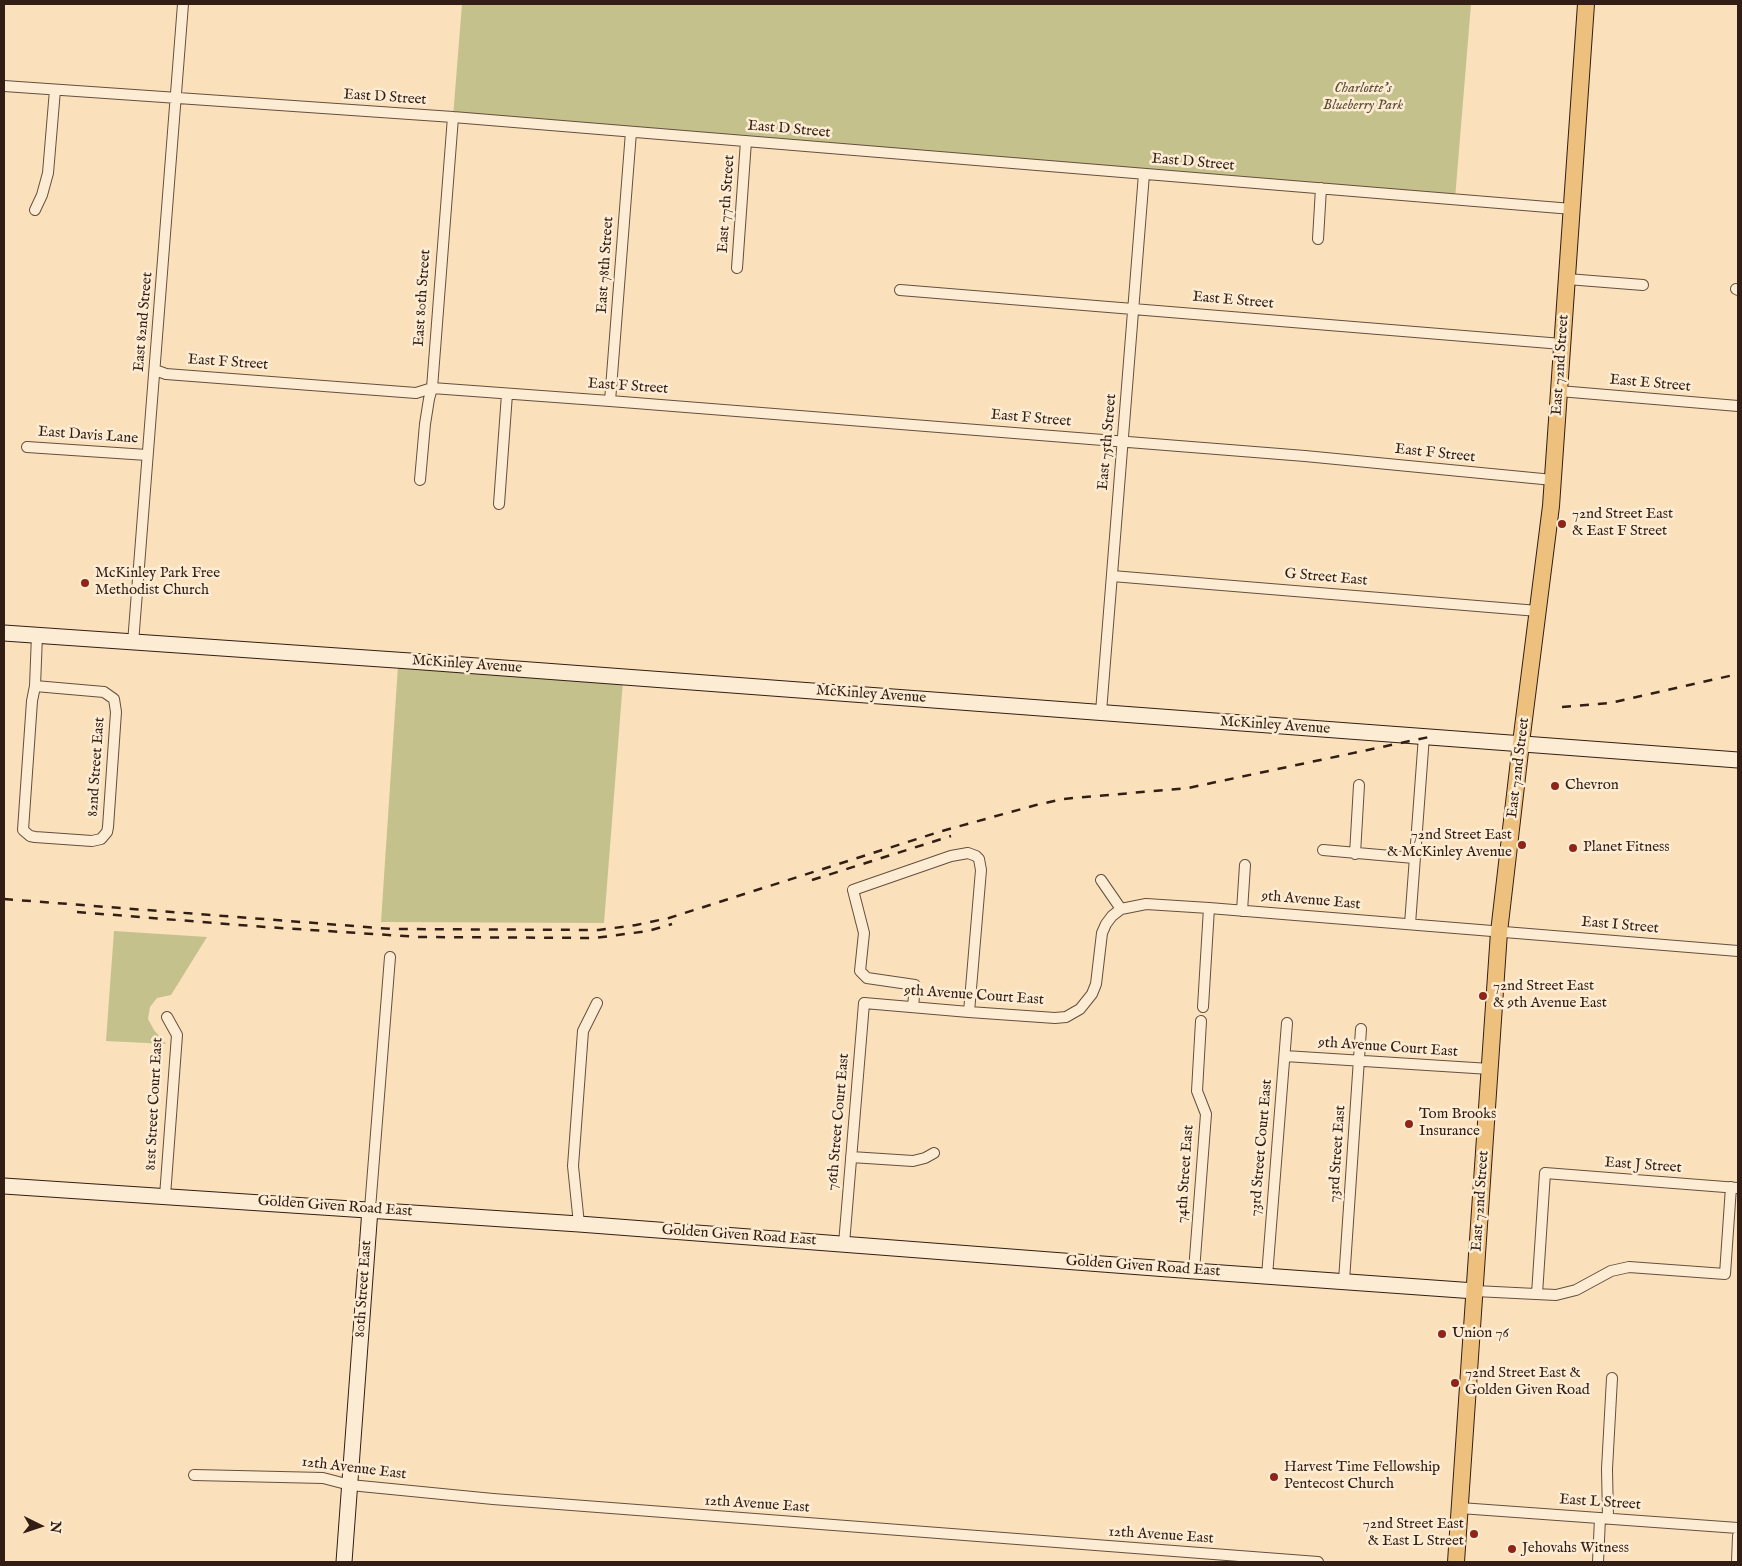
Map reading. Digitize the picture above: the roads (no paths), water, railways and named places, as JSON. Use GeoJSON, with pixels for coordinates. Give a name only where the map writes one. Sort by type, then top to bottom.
{"type":"FeatureCollection","features":[{"type":"Feature","properties":{"kind":"main road","name":"East 72nd Street"},"geometry":{"type":"LineString","coordinates":[[1456,1562],[1499,932],[1551,506],[1586,4]]}},
{"type":"Feature","properties":{"kind":"street","name":"East 82nd Street"},"geometry":{"type":"LineString","coordinates":[[133,642],[183,4]]}},
{"type":"Feature","properties":{"kind":"street","name":"East D Street"},"geometry":{"type":"LineString","coordinates":[[4,86],[453,117],[1572,209]]}},
{"type":"Feature","properties":{"kind":"street"},"geometry":{"type":"LineString","coordinates":[[35,210],[48,173],[54,90]]}},
{"type":"Feature","properties":{"kind":"street","name":"East 80th Street"},"geometry":{"type":"LineString","coordinates":[[420,480],[425,424],[432,388],[453,117]]}},
{"type":"Feature","properties":{"kind":"street","name":"East 78th Street"},"geometry":{"type":"LineString","coordinates":[[610,401],[631,132]]}},
{"type":"Feature","properties":{"kind":"street","name":"East 77th Street"},"geometry":{"type":"LineString","coordinates":[[737,268],[746,141]]}},
{"type":"Feature","properties":{"kind":"street","name":"East 75th Street"},"geometry":{"type":"LineString","coordinates":[[1101,712],[1144,174]]}},
{"type":"Feature","properties":{"kind":"street"},"geometry":{"type":"LineString","coordinates":[[1318,239],[1321,188]]}},
{"type":"Feature","properties":{"kind":"street"},"geometry":{"type":"LineString","coordinates":[[1567,279],[1643,285]]}},
{"type":"Feature","properties":{"kind":"street","name":"East E Street"},"geometry":{"type":"LineString","coordinates":[[900,290],[1562,344]]}},
{"type":"Feature","properties":{"kind":"street","name":"East F Street"},"geometry":{"type":"LineString","coordinates":[[155,370],[166,374],[416,393],[432,388],[610,401],[1305,456],[1552,480]]}},
{"type":"Feature","properties":{"kind":"street","name":"East E Street"},"geometry":{"type":"LineString","coordinates":[[1559,390],[1738,406]]}},
{"type":"Feature","properties":{"kind":"street"},"geometry":{"type":"LineString","coordinates":[[499,504],[508,394]]}},
{"type":"Feature","properties":{"kind":"street","name":"East Davis Lane"},"geometry":{"type":"LineString","coordinates":[[28,447],[147,455]]}},
{"type":"Feature","properties":{"kind":"street","name":"G Street East"},"geometry":{"type":"LineString","coordinates":[[1112,576],[1538,611]]}},
{"type":"Feature","properties":{"kind":"street","name":"McKinley Avenue"},"geometry":{"type":"LineString","coordinates":[[4,633],[404,660],[1738,760]]}},
{"type":"Feature","properties":{"kind":"street"},"geometry":{"type":"LineString","coordinates":[[35,686],[37,635]]}},
{"type":"Feature","properties":{"kind":"street","name":"82nd Street East"},"geometry":{"type":"LineString","coordinates":[[35,686],[104,692],[114,699],[116,721],[108,827],[107,832],[101,839],[92,841],[35,837],[25,833],[23,830],[22,821],[32,701],[35,686]]}},
{"type":"Feature","properties":{"kind":"street"},"geometry":{"type":"LineString","coordinates":[[1410,924],[1424,736]]}},
{"type":"Feature","properties":{"kind":"street"},"geometry":{"type":"LineString","coordinates":[[1354,854],[1359,786]]}},
{"type":"Feature","properties":{"kind":"street"},"geometry":{"type":"LineString","coordinates":[[1324,850],[1414,858]]}},
{"type":"Feature","properties":{"kind":"street"},"geometry":{"type":"LineString","coordinates":[[913,1007],[915,984],[867,978],[860,971],[864,933],[853,890],[950,856],[968,853],[976,856],[980,864],[981,878],[969,1012]]}},
{"type":"Feature","properties":{"kind":"street"},"geometry":{"type":"LineString","coordinates":[[1242,911],[1245,865]]}},
{"type":"Feature","properties":{"kind":"street"},"geometry":{"type":"LineString","coordinates":[[1101,880],[1121,910]]}},
{"type":"Feature","properties":{"kind":"street","name":"9th Avenue East"},"geometry":{"type":"LineString","coordinates":[[1121,910],[1146,904],[1499,932]]}},
{"type":"Feature","properties":{"kind":"street"},"geometry":{"type":"LineString","coordinates":[[1203,1007],[1209,908]]}},
{"type":"Feature","properties":{"kind":"street","name":"9th Avenue Court East"},"geometry":{"type":"LineString","coordinates":[[864,1003],[1055,1018],[1066,1017],[1080,1009],[1088,1000],[1096,984],[1102,933],[1112,916],[1121,910]]}},
{"type":"Feature","properties":{"kind":"street","name":"East I Street"},"geometry":{"type":"LineString","coordinates":[[1499,932],[1738,951]]}},
{"type":"Feature","properties":{"kind":"street","name":"80th Street East"},"geometry":{"type":"LineString","coordinates":[[344,1562],[390,957]]}},
{"type":"Feature","properties":{"kind":"street"},"geometry":{"type":"LineString","coordinates":[[580,1224],[573,1166],[583,1030],[597,1003]]}},
{"type":"Feature","properties":{"kind":"street","name":"76th Street Court East"},"geometry":{"type":"LineString","coordinates":[[844,1244],[864,1003]]}},
{"type":"Feature","properties":{"kind":"street","name":"81st Street Court East"},"geometry":{"type":"LineString","coordinates":[[165,1196],[177,1035],[167,1016]]}},
{"type":"Feature","properties":{"kind":"street","name":"74th Street East"},"geometry":{"type":"LineString","coordinates":[[1194,1271],[1206,1114],[1196,1092],[1201,1021]]}},
{"type":"Feature","properties":{"kind":"street","name":"73rd Street Court East"},"geometry":{"type":"LineString","coordinates":[[1267,1276],[1287,1023]]}},
{"type":"Feature","properties":{"kind":"street","name":"73rd Street East"},"geometry":{"type":"LineString","coordinates":[[1344,1281],[1361,1029]]}},
{"type":"Feature","properties":{"kind":"street","name":"9th Avenue Court East"},"geometry":{"type":"LineString","coordinates":[[1285,1056],[1490,1069]]}},
{"type":"Feature","properties":{"kind":"street"},"geometry":{"type":"LineString","coordinates":[[851,1157],[914,1160],[934,1153]]}},
{"type":"Feature","properties":{"kind":"street","name":"East J Street"},"geometry":{"type":"LineString","coordinates":[[1537,1294],[1545,1173],[1735,1188]]}},
{"type":"Feature","properties":{"kind":"street","name":"Golden Given Road East"},"geometry":{"type":"LineString","coordinates":[[4,1186],[370,1209],[1194,1271],[1475,1290]]}},
{"type":"Feature","properties":{"kind":"street"},"geometry":{"type":"LineString","coordinates":[[1475,1290],[1556,1296],[1584,1286],[1611,1271],[1629,1267],[1725,1274],[1735,1188]]}},
{"type":"Feature","properties":{"kind":"street"},"geometry":{"type":"LineString","coordinates":[[1598,1562],[1604,1518],[1612,1378]]}},
{"type":"Feature","properties":{"kind":"street","name":"12th Avenue East"},"geometry":{"type":"LineString","coordinates":[[194,1475],[323,1478],[350,1485],[493,1499],[1263,1560],[1318,1562]]}},
{"type":"Feature","properties":{"kind":"street","name":"East L Street"},"geometry":{"type":"LineString","coordinates":[[1460,1508],[1738,1528]]}},
{"type":"Feature","properties":{"kind":"street"},"geometry":{"type":"LineString","coordinates":[[1736,1562],[1738,1536]]}},
{"type":"Feature","properties":{"kind":"railway"},"geometry":{"type":"LineString","coordinates":[[1562,707],[1610,703],[1738,674]]}},
{"type":"Feature","properties":{"kind":"railway"},"geometry":{"type":"LineString","coordinates":[[4,899],[392,929],[599,930],[669,918],[942,831],[1036,805],[1063,799],[1188,788],[1429,737]]}},
{"type":"Feature","properties":{"kind":"railway"},"geometry":{"type":"LineString","coordinates":[[812,880],[951,836]]}},
{"type":"Feature","properties":{"kind":"railway"},"geometry":{"type":"LineString","coordinates":[[77,912],[419,937],[595,938],[648,931],[672,924]]}},
{"type":"Feature","properties":{"kind":"place","name":"72nd Street East & East F Street"},"geometry":{"type":"Point","coordinates":[1562,524]}},
{"type":"Feature","properties":{"kind":"place","name":"McKinley Park Free Methodist Church"},"geometry":{"type":"Point","coordinates":[85,583]}},
{"type":"Feature","properties":{"kind":"place","name":"Chevron"},"geometry":{"type":"Point","coordinates":[1555,786]}},
{"type":"Feature","properties":{"kind":"place","name":"72nd Street East & McKinley Avenue"},"geometry":{"type":"Point","coordinates":[1522,845]}},
{"type":"Feature","properties":{"kind":"place","name":"Planet Fitness"},"geometry":{"type":"Point","coordinates":[1573,848]}},
{"type":"Feature","properties":{"kind":"place","name":"72nd Street East & 9th Avenue East"},"geometry":{"type":"Point","coordinates":[1483,996]}},
{"type":"Feature","properties":{"kind":"place","name":"Tom Brooks Insurance"},"geometry":{"type":"Point","coordinates":[1409,1124]}},
{"type":"Feature","properties":{"kind":"place","name":"Union 76"},"geometry":{"type":"Point","coordinates":[1442,1334]}},
{"type":"Feature","properties":{"kind":"place","name":"72nd Street East & Golden Given Road"},"geometry":{"type":"Point","coordinates":[1455,1383]}},
{"type":"Feature","properties":{"kind":"place","name":"Harvest Time Fellowship Pentecost Church"},"geometry":{"type":"Point","coordinates":[1274,1477]}},
{"type":"Feature","properties":{"kind":"place","name":"72nd Street East & East L Street"},"geometry":{"type":"Point","coordinates":[1474,1534]}},
{"type":"Feature","properties":{"kind":"place","name":"Jehovahs Witness"},"geometry":{"type":"Point","coordinates":[1512,1549]}},
{"type":"Feature","properties":{"kind":"park label","name":"Charlotte's Blueberry Park"},"geometry":{"type":"Point","coordinates":[1363,98]}}]}
